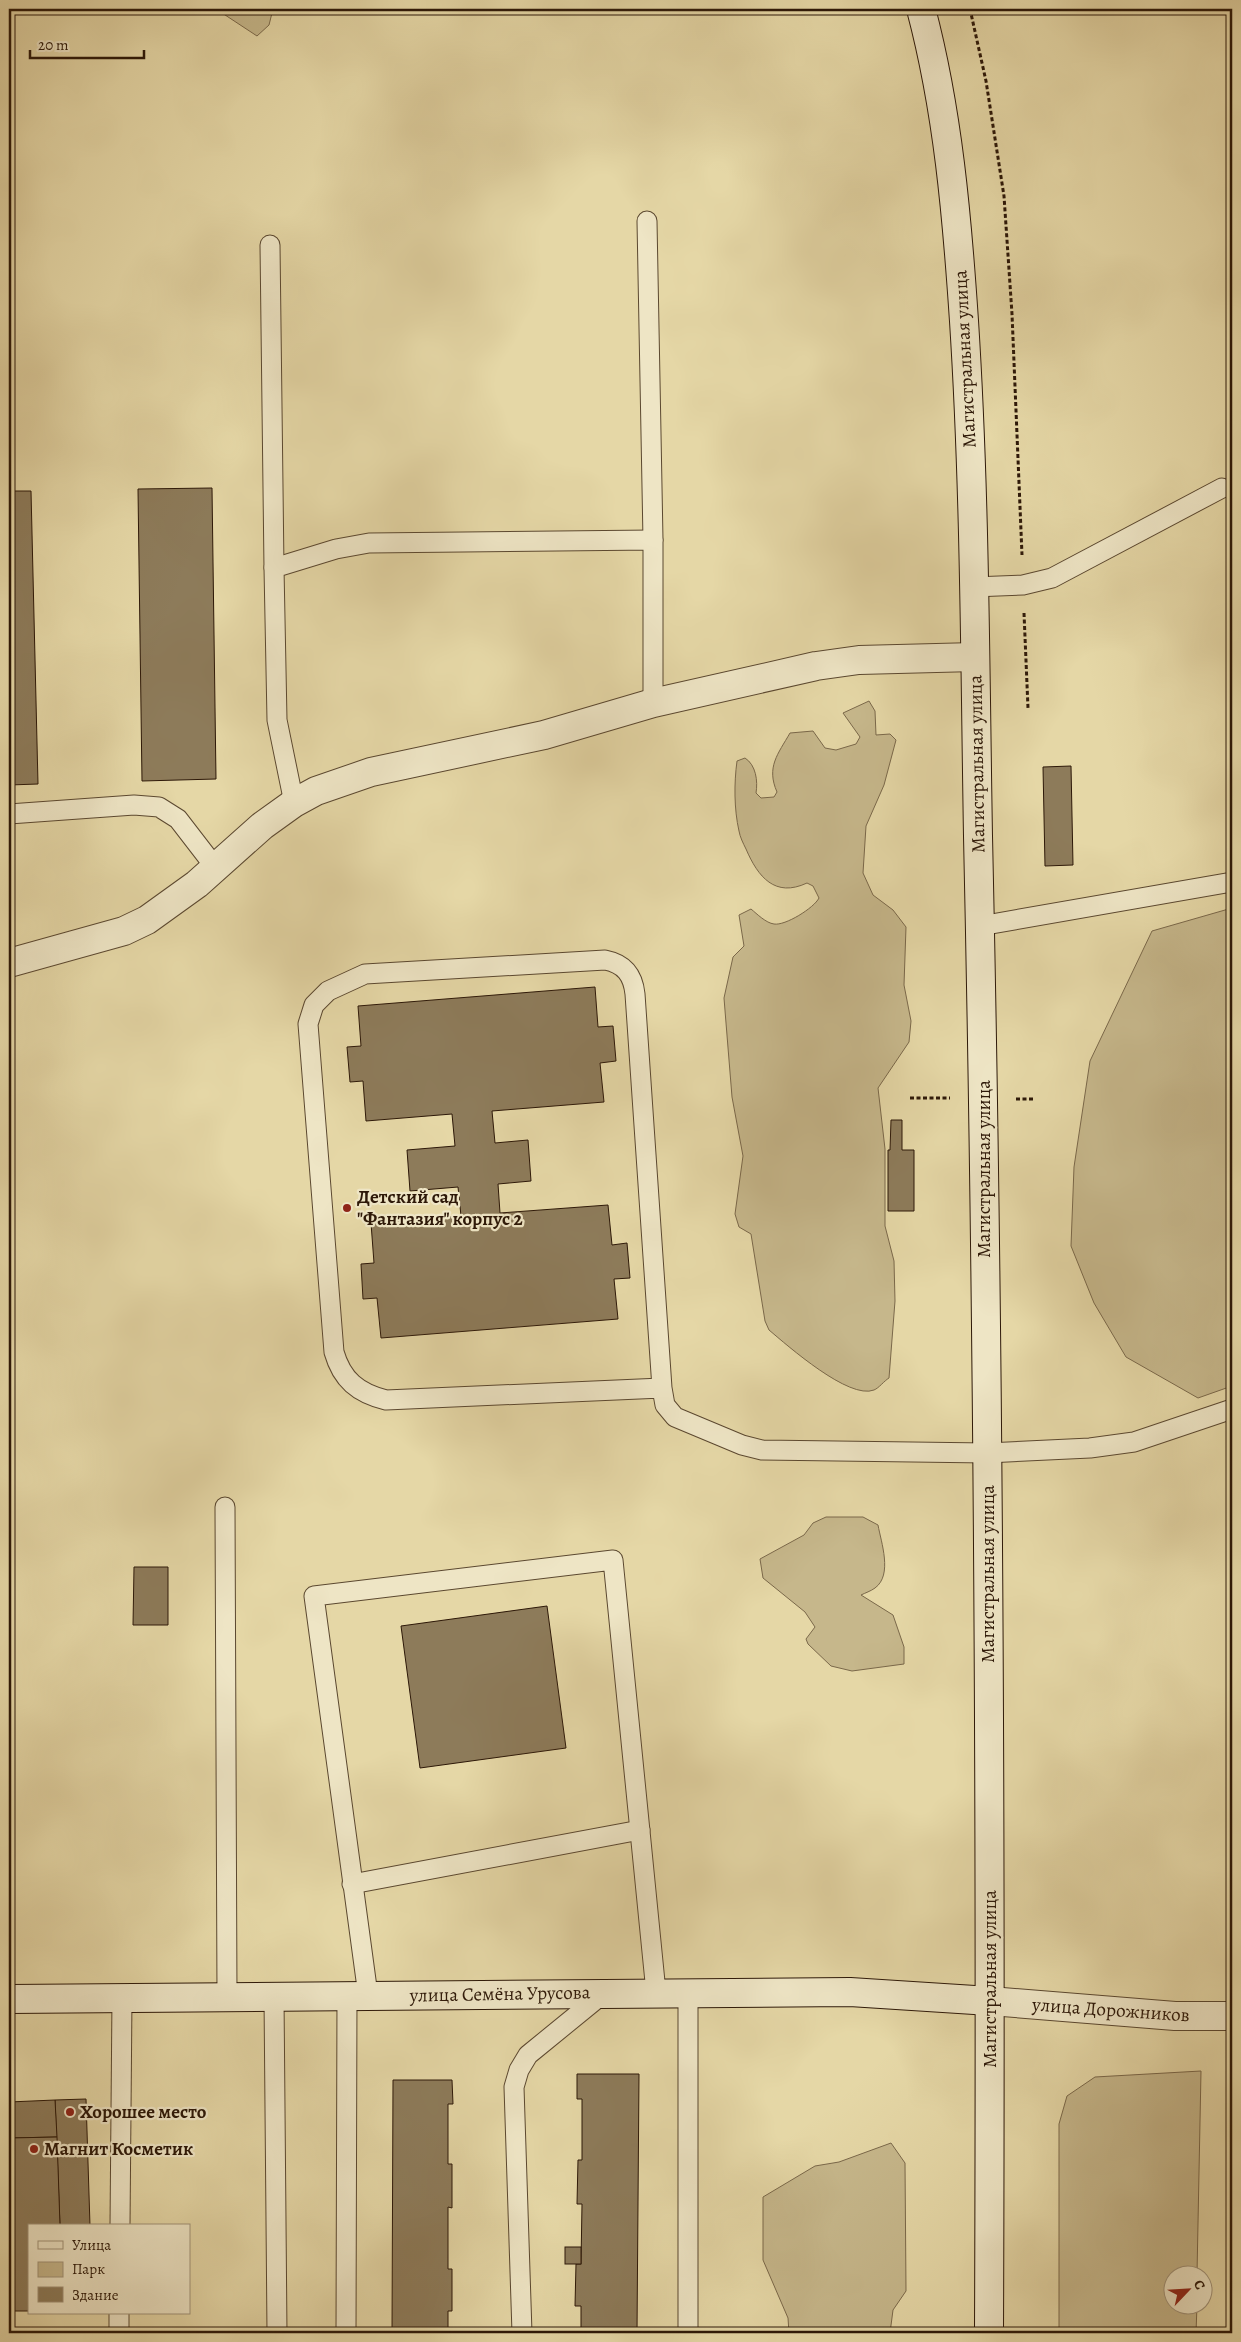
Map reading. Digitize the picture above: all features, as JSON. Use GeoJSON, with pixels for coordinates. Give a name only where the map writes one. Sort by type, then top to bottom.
{"type":"FeatureCollection","features":[{"type":"Feature","properties":{"kind":"main road","name":"Магистральная улица"},"geometry":{"type":"LineString","coordinates":[[921,9],[950,148],[961,270],[970,417],[984,1099],[990,2002],[989,2333]]}},
{"type":"Feature","properties":{"kind":"main road"},"geometry":{"type":"LineString","coordinates":[[9,963],[124,932],[147,920],[169,906],[262,826],[294,803],[316,791],[371,772],[544,735],[653,703],[816,666],[886,659],[975,656]]}},
{"type":"Feature","properties":{"kind":"main road","name":"улица Семёна Урусова"},"geometry":{"type":"LineString","coordinates":[[9,1999],[604,1992],[850,1992],[990,2002]]}},
{"type":"Feature","properties":{"kind":"main road","name":"улица Дорожников"},"geometry":{"type":"LineString","coordinates":[[990,2002],[1175,2016],[1232,2016]]}},
{"type":"Feature","properties":{"kind":"lane"},"geometry":{"type":"LineString","coordinates":[[647,221],[653,540],[653,703]]}},
{"type":"Feature","properties":{"kind":"lane"},"geometry":{"type":"LineString","coordinates":[[270,244],[277,720],[294,803]]}},
{"type":"Feature","properties":{"kind":"lane"},"geometry":{"type":"LineString","coordinates":[[973,588],[1023,585],[1052,578],[1222,488]]}},
{"type":"Feature","properties":{"kind":"lane"},"geometry":{"type":"LineString","coordinates":[[274,568],[336,549],[369,543],[653,540]]}},
{"type":"Feature","properties":{"kind":"lane"},"geometry":{"type":"LineString","coordinates":[[9,814],[134,805],[159,807],[178,820],[215,868]]}},
{"type":"Feature","properties":{"kind":"lane"},"geometry":{"type":"LineString","coordinates":[[980,926],[1232,882]]}},
{"type":"Feature","properties":{"kind":"lane"},"geometry":{"type":"LineString","coordinates":[[662,1388],[386,1400],[369,1396],[352,1384],[339,1369],[334,1352],[308,1024],[314,1005],[328,991],[365,974],[605,960],[617,962],[628,971],[634,982],[635,994],[662,1388],[665,1405],[675,1417],[742,1445],[762,1450],[987,1453],[1090,1448],[1134,1442],[1170,1432],[1232,1409]]}},
{"type":"Feature","properties":{"kind":"lane"},"geometry":{"type":"LineString","coordinates":[[225,1507],[227,1996]]}},
{"type":"Feature","properties":{"kind":"lane"},"geometry":{"type":"LineString","coordinates":[[346,2333],[358,1995],[352,1884],[314,1596],[612,1560],[656,1992]]}},
{"type":"Feature","properties":{"kind":"lane"},"geometry":{"type":"LineString","coordinates":[[352,1884],[640,1830]]}},
{"type":"Feature","properties":{"kind":"lane"},"geometry":{"type":"LineString","coordinates":[[522,2333],[514,2087],[519,2070],[528,2055],[604,1992]]}},
{"type":"Feature","properties":{"kind":"lane"},"geometry":{"type":"LineString","coordinates":[[688,1992],[688,2333]]}},
{"type":"Feature","properties":{"kind":"lane"},"geometry":{"type":"LineString","coordinates":[[274,1996],[277,2333]]}},
{"type":"Feature","properties":{"kind":"lane"},"geometry":{"type":"LineString","coordinates":[[120,2224],[122,1997]]}},
{"type":"Feature","properties":{"kind":"lane"},"geometry":{"type":"LineString","coordinates":[[119,2314],[119,2333]]}},
{"type":"Feature","properties":{"kind":"path"},"geometry":{"type":"LineString","coordinates":[[970,9],[986,81],[1004,196],[1012,314],[1028,708]]}},
{"type":"Feature","properties":{"kind":"green space"},"geometry":{"type":"Polygon","coordinates":[[[216,9],[273,9],[269,25],[257,36],[216,9]]]}},
{"type":"Feature","properties":{"kind":"green space"},"geometry":{"type":"Polygon","coordinates":[[[869,701],[875,711],[876,735],[890,734],[896,740],[884,785],[866,826],[863,873],[873,895],[893,910],[906,927],[904,985],[911,1021],[909,1042],[878,1088],[885,1149],[885,1226],[894,1261],[895,1301],[889,1378],[874,1390],[863,1391],[835,1380],[819,1370],[769,1330],[765,1321],[751,1234],[739,1227],[735,1214],[743,1156],[732,1097],[724,998],[733,957],[744,946],[739,915],[751,909],[768,922],[779,924],[799,915],[811,907],[819,898],[813,886],[807,883],[786,888],[777,886],[762,876],[756,868],[739,833],[737,823],[735,778],[737,761],[745,758],[752,765],[757,783],[756,793],[761,798],[774,797],[777,792],[773,768],[778,754],[790,733],[813,731],[825,748],[836,750],[856,744],[860,737],[843,713],[869,701]]]}},
{"type":"Feature","properties":{"kind":"green space"},"geometry":{"type":"Polygon","coordinates":[[[1232,908],[1232,1386],[1198,1398],[1126,1357],[1094,1303],[1071,1246],[1074,1167],[1090,1061],[1152,931],[1232,908]]]}},
{"type":"Feature","properties":{"kind":"green space"},"geometry":{"type":"Polygon","coordinates":[[[826,1517],[863,1517],[878,1525],[885,1567],[880,1582],[875,1588],[861,1595],[893,1615],[904,1647],[904,1664],[852,1671],[831,1666],[808,1644],[806,1639],[815,1627],[805,1612],[763,1578],[760,1559],[804,1535],[813,1523],[826,1517]]]}},
{"type":"Feature","properties":{"kind":"green space"},"geometry":{"type":"Polygon","coordinates":[[[1201,2071],[1197,2264],[1164,2264],[1164,2314],[1197,2314],[1196,2333],[1059,2333],[1059,2124],[1067,2096],[1095,2077],[1201,2071]]]}},
{"type":"Feature","properties":{"kind":"green space"},"geometry":{"type":"Polygon","coordinates":[[[891,2143],[905,2163],[906,2291],[893,2310],[890,2333],[789,2333],[788,2318],[763,2260],[763,2197],[815,2166],[839,2162],[891,2143]]]}},
{"type":"Feature","properties":{"kind":"building"},"geometry":{"type":"Polygon","coordinates":[[[212,488],[216,779],[142,781],[138,489],[212,488]]]}},
{"type":"Feature","properties":{"kind":"building"},"geometry":{"type":"Polygon","coordinates":[[[9,491],[31,491],[38,784],[9,785],[9,491]]]}},
{"type":"Feature","properties":{"kind":"building"},"geometry":{"type":"Polygon","coordinates":[[[1071,766],[1073,865],[1045,866],[1043,767],[1071,766]]]}},
{"type":"Feature","properties":{"kind":"building"},"geometry":{"type":"Polygon","coordinates":[[[595,987],[598,1027],[613,1026],[616,1061],[600,1063],[604,1102],[492,1111],[495,1143],[528,1140],[531,1181],[498,1184],[500,1213],[608,1205],[612,1245],[627,1243],[630,1278],[614,1279],[618,1319],[381,1338],[377,1298],[363,1299],[361,1264],[374,1263],[371,1223],[461,1216],[458,1187],[410,1191],[407,1150],[455,1146],[452,1114],[366,1121],[363,1081],[350,1082],[347,1047],[361,1046],[358,1006],[595,987]]]}},
{"type":"Feature","properties":{"kind":"building"},"geometry":{"type":"Polygon","coordinates":[[[891,1120],[902,1120],[902,1150],[914,1150],[914,1211],[888,1211],[888,1150],[890,1150],[891,1120]]]}},
{"type":"Feature","properties":{"kind":"building"},"geometry":{"type":"Polygon","coordinates":[[[134,1567],[168,1567],[168,1625],[133,1625],[134,1567]]]}},
{"type":"Feature","properties":{"kind":"building"},"geometry":{"type":"Polygon","coordinates":[[[547,1606],[566,1748],[420,1768],[401,1626],[547,1606]]]}},
{"type":"Feature","properties":{"kind":"building"},"geometry":{"type":"Polygon","coordinates":[[[577,2074],[639,2074],[637,2333],[581,2333],[581,2306],[575,2306],[576,2264],[581,2264],[582,2204],[577,2204],[578,2160],[582,2160],[582,2099],[577,2099],[577,2074]]]}},
{"type":"Feature","properties":{"kind":"building"},"geometry":{"type":"Polygon","coordinates":[[[393,2080],[452,2080],[453,2104],[448,2104],[448,2164],[452,2164],[452,2208],[448,2207],[448,2269],[452,2269],[452,2311],[448,2311],[448,2333],[392,2333],[393,2080]]]}},
{"type":"Feature","properties":{"kind":"building"},"geometry":{"type":"Polygon","coordinates":[[[86,2099],[90,2224],[60,2224],[55,2100],[86,2099]]]}},
{"type":"Feature","properties":{"kind":"building"},"geometry":{"type":"Polygon","coordinates":[[[55,2100],[57,2137],[9,2138],[9,2102],[55,2100]]]}},
{"type":"Feature","properties":{"kind":"building"},"geometry":{"type":"Polygon","coordinates":[[[57,2137],[60,2224],[28,2224],[28,2311],[9,2311],[9,2138],[57,2137]]]}},
{"type":"Feature","properties":{"kind":"building"},"geometry":{"type":"Polygon","coordinates":[[[565,2247],[581,2247],[581,2264],[565,2264],[565,2247]]]}},
{"type":"Feature","properties":{"kind":"place","name":"Детский сад \"Фантазия\" корпус 2"},"geometry":{"type":"Point","coordinates":[347,1208]}},
{"type":"Feature","properties":{"kind":"place","name":"Хорошее место"},"geometry":{"type":"Point","coordinates":[70,2112]}},
{"type":"Feature","properties":{"kind":"place","name":"Магнит Косметик"},"geometry":{"type":"Point","coordinates":[34,2149]}}]}
